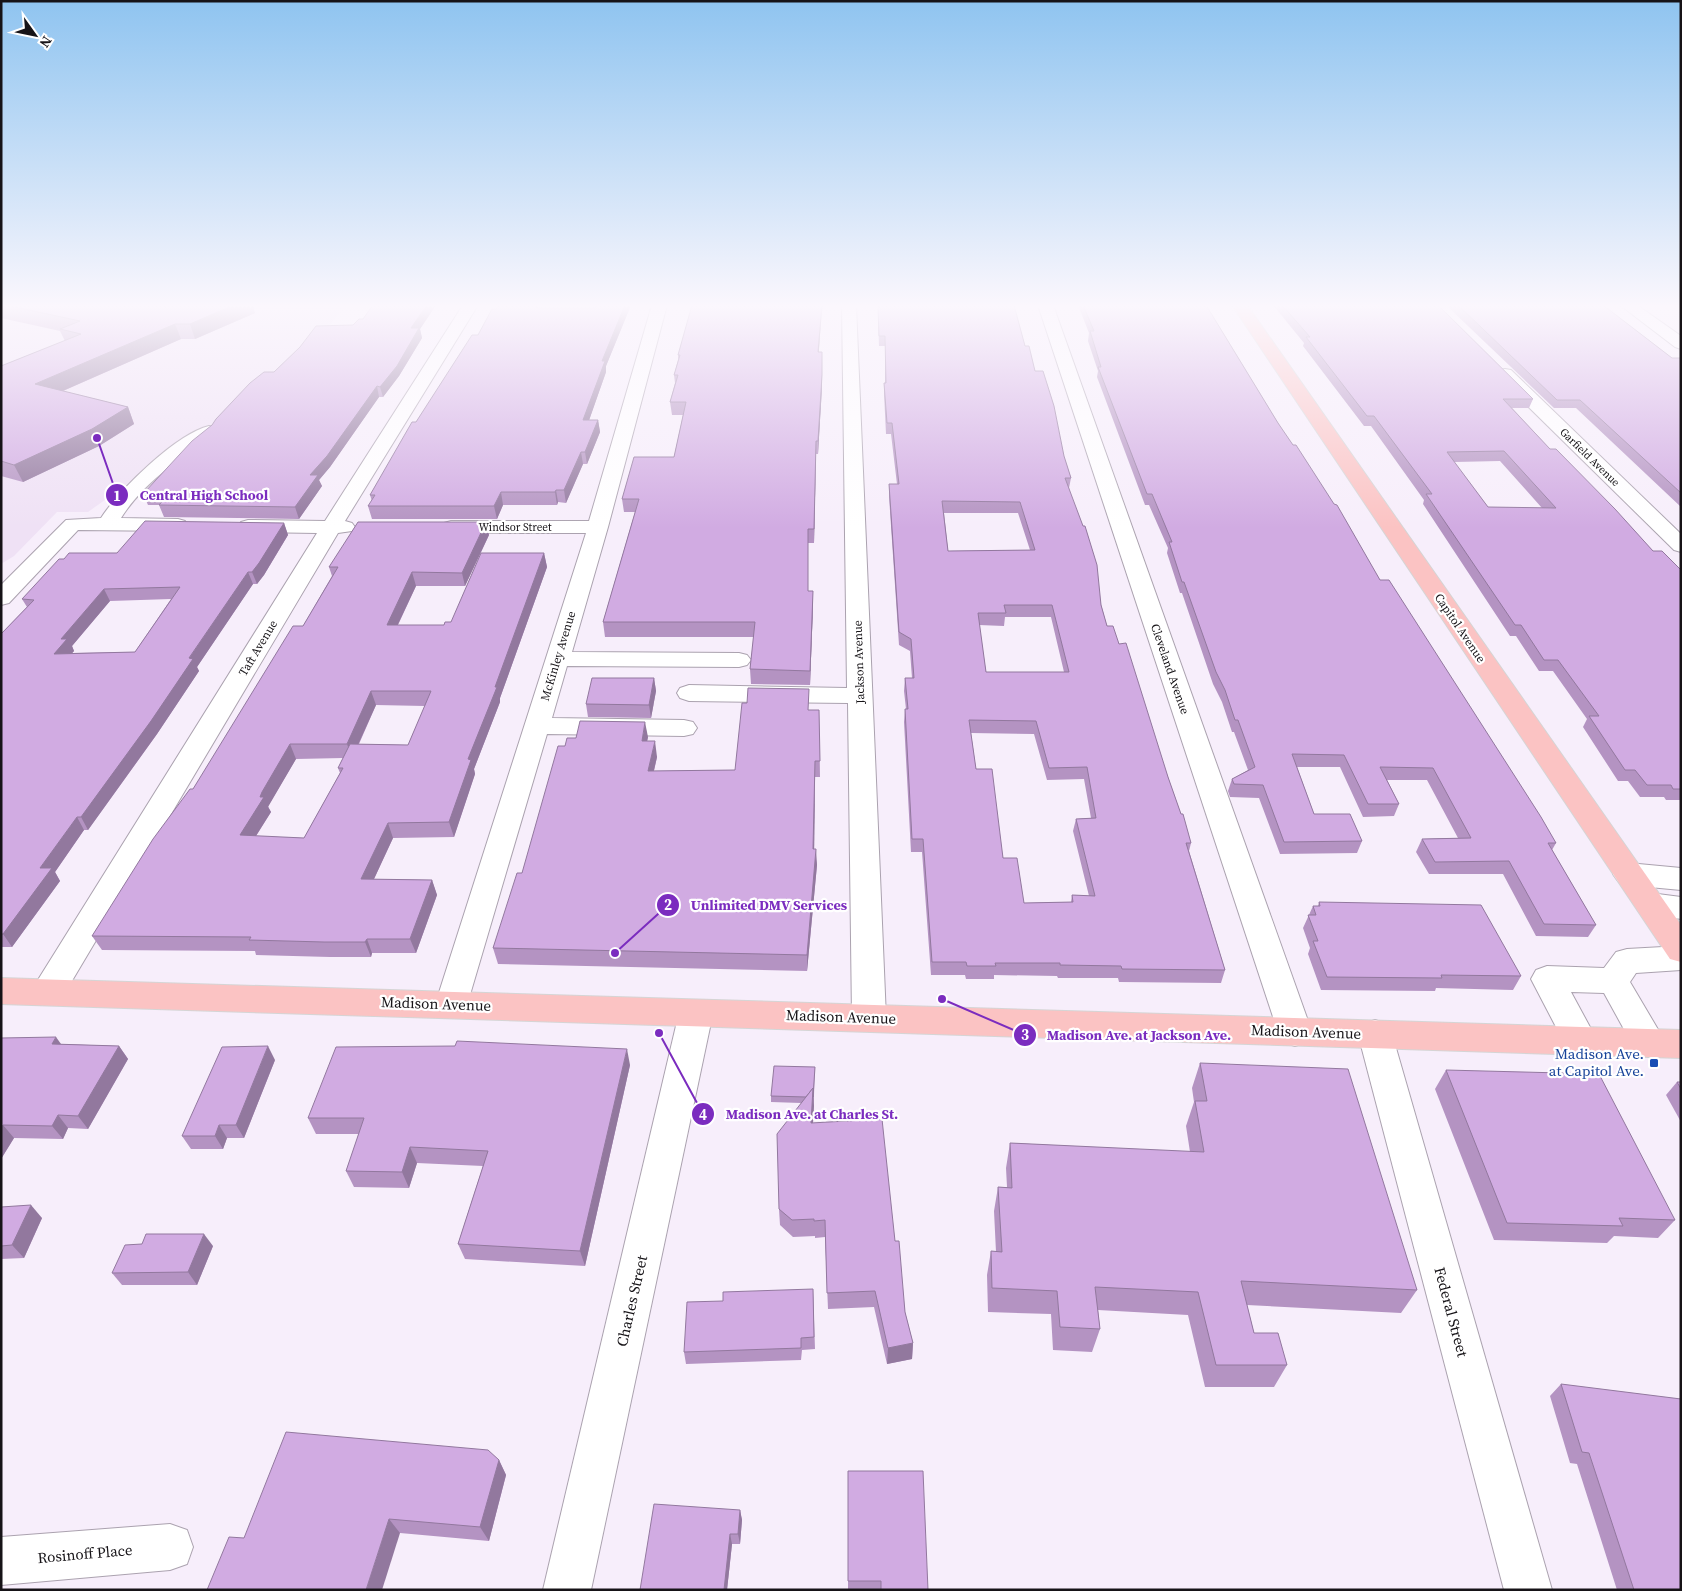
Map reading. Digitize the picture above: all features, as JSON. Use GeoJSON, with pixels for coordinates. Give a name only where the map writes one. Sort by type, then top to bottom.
{"type":"FeatureCollection","features":[{"type":"Feature","properties":{"kind":"main road","name":"Capitol Avenue"},"geometry":{"type":"LineString","coordinates":[[1289,379],[1681,950]]}},
{"type":"Feature","properties":{"kind":"main road","name":"Madison Avenue"},"geometry":{"type":"LineString","coordinates":[[1,991],[1681,1044]]}},
{"type":"Feature","properties":{"kind":"street","name":"Taft Avenue"},"geometry":{"type":"LineString","coordinates":[[48,992],[331,527],[425,379]]}},
{"type":"Feature","properties":{"kind":"street","name":"McKinley Avenue"},"geometry":{"type":"LineString","coordinates":[[451,1005],[598,527],[639,379]]}},
{"type":"Feature","properties":{"kind":"street","name":"Jackson Avenue"},"geometry":{"type":"LineString","coordinates":[[851,379],[870,1018]]}},
{"type":"Feature","properties":{"kind":"street","name":"Cleveland Avenue"},"geometry":{"type":"LineString","coordinates":[[1069,379],[1295,1032]]}},
{"type":"Feature","properties":{"kind":"street","name":"Garfield Avenue"},"geometry":{"type":"LineString","coordinates":[[1511,379],[1681,546]]}},
{"type":"Feature","properties":{"kind":"street"},"geometry":{"type":"LineString","coordinates":[[107,524],[114,512],[152,472],[186,445],[209,431]]}},
{"type":"Feature","properties":{"kind":"street"},"geometry":{"type":"LineString","coordinates":[[1,598],[72,524],[195,526]]}},
{"type":"Feature","properties":{"kind":"street"},"geometry":{"type":"LineString","coordinates":[[234,526],[361,527]]}},
{"type":"Feature","properties":{"kind":"street","name":"Windsor Street"},"geometry":{"type":"LineString","coordinates":[[430,527],[598,527]]}},
{"type":"Feature","properties":{"kind":"street"},"geometry":{"type":"LineString","coordinates":[[557,660],[739,660]]}},
{"type":"Feature","properties":{"kind":"street"},"geometry":{"type":"LineString","coordinates":[[689,693],[860,696]]}},
{"type":"Feature","properties":{"kind":"street"},"geometry":{"type":"LineString","coordinates":[[537,726],[684,728]]}},
{"type":"Feature","properties":{"kind":"street"},"geometry":{"type":"LineString","coordinates":[[1628,874],[1681,879]]}},
{"type":"Feature","properties":{"kind":"street"},"geometry":{"type":"LineString","coordinates":[[1650,904],[1681,908]]}},
{"type":"Feature","properties":{"kind":"street"},"geometry":{"type":"LineString","coordinates":[[1613,981],[1627,961],[1681,958]]}},
{"type":"Feature","properties":{"kind":"street"},"geometry":{"type":"LineString","coordinates":[[1580,1040],[1547,980],[1613,981]]}},
{"type":"Feature","properties":{"kind":"street"},"geometry":{"type":"LineString","coordinates":[[1613,981],[1649,1043]]}},
{"type":"Feature","properties":{"kind":"street","name":"Charles Street"},"geometry":{"type":"LineString","coordinates":[[567,1590],[696,1013]]}},
{"type":"Feature","properties":{"kind":"street","name":"Federal Street"},"geometry":{"type":"LineString","coordinates":[[1375,1034],[1528,1590]]}},
{"type":"Feature","properties":{"kind":"street","name":"Rosinoff Place"},"geometry":{"type":"LineString","coordinates":[[1,1561],[170,1546]]}},
{"type":"Feature","properties":{"kind":"shaded area"},"geometry":{"type":"Polygon","coordinates":[[[1,379],[274,379],[88,512],[57,512],[14,556],[1,564],[1,379]]]}},
{"type":"Feature","properties":{"kind":"building"},"geometry":{"type":"Polygon","coordinates":[[[1,379],[46,379],[35,384],[128,407],[92,429],[14,465],[1,461],[1,379]]]}},
{"type":"Feature","properties":{"kind":"building"},"geometry":{"type":"Polygon","coordinates":[[[255,379],[386,379],[380,387],[377,386],[327,456],[310,475],[318,475],[295,507],[159,505],[169,494],[143,494],[192,441],[212,425],[255,379]]]}},
{"type":"Feature","properties":{"kind":"building"},"geometry":{"type":"Polygon","coordinates":[[[444,379],[598,379],[583,420],[598,420],[585,452],[581,452],[564,490],[556,490],[555,492],[501,492],[494,506],[368,506],[375,495],[370,495],[412,422],[416,422],[444,379]]]}},
{"type":"Feature","properties":{"kind":"building"},"geometry":{"type":"Polygon","coordinates":[[[677,379],[822,379],[818,441],[816,441],[814,529],[808,529],[808,591],[813,591],[810,671],[750,669],[755,622],[603,622],[639,499],[622,499],[634,457],[674,457],[686,402],[670,402],[677,379]]]}},
{"type":"Feature","properties":{"kind":"building"},"geometry":{"type":"Polygon","coordinates":[[[886,379],[1046,379],[1071,478],[1065,478],[1083,526],[1085,526],[1097,565],[1101,605],[1107,626],[1113,626],[1119,644],[1126,643],[1168,777],[1181,814],[1183,814],[1191,843],[1186,843],[1225,970],[1122,969],[1121,966],[1060,965],[1060,963],[995,963],[996,966],[967,966],[966,962],[932,962],[923,839],[912,839],[905,709],[908,709],[905,678],[914,678],[911,639],[899,632],[889,484],[899,484],[892,423],[887,423],[884,383],[886,383],[886,379]],[[942,501],[948,551],[1035,550],[1020,502],[942,501]],[[1004,605],[1006,613],[978,613],[986,672],[1069,672],[1052,605],[1004,605]],[[969,720],[976,769],[992,769],[1003,858],[1017,858],[1024,903],[1073,902],[1072,895],[1095,896],[1076,819],[1096,818],[1087,767],[1049,768],[1036,721],[969,720]]]}},
{"type":"Feature","properties":{"kind":"building"},"geometry":{"type":"Polygon","coordinates":[[[1103,379],[1251,379],[1278,423],[1293,445],[1296,445],[1334,504],[1337,505],[1380,580],[1389,580],[1541,817],[1556,843],[1548,843],[1596,925],[1544,924],[1509,861],[1435,862],[1422,839],[1471,838],[1433,768],[1380,767],[1399,804],[1368,804],[1344,755],[1292,754],[1314,814],[1350,814],[1362,841],[1284,842],[1263,785],[1234,784],[1232,779],[1255,767],[1238,720],[1235,720],[1225,690],[1216,672],[1184,582],[1182,582],[1169,542],[1172,542],[1152,494],[1147,494],[1103,379]]]}},
{"type":"Feature","properties":{"kind":"building"},"geometry":{"type":"Polygon","coordinates":[[[1339,379],[1513,379],[1533,399],[1503,399],[1550,449],[1556,449],[1653,551],[1662,551],[1681,570],[1681,789],[1673,789],[1671,785],[1647,785],[1635,770],[1625,770],[1589,716],[1599,716],[1558,660],[1544,660],[1521,625],[1515,625],[1426,494],[1432,494],[1374,416],[1367,416],[1339,379]],[[1504,451],[1447,452],[1488,507],[1556,508],[1504,451]]]}},
{"type":"Feature","properties":{"kind":"building"},"geometry":{"type":"Polygon","coordinates":[[[1535,379],[1681,379],[1681,493],[1580,400],[1557,400],[1535,379]]]}},
{"type":"Feature","properties":{"kind":"building"},"geometry":{"type":"Polygon","coordinates":[[[145,521],[284,523],[259,563],[252,572],[248,572],[189,658],[193,659],[151,721],[81,817],[77,817],[40,868],[52,868],[3,934],[1,934],[1,634],[34,600],[22,599],[59,559],[64,559],[69,553],[117,553],[145,521]],[[180,587],[104,589],[61,639],[67,639],[54,654],[135,652],[180,587]]]}},
{"type":"Feature","properties":{"kind":"building"},"geometry":{"type":"Polygon","coordinates":[[[358,522],[486,522],[462,573],[412,572],[387,625],[444,625],[445,622],[451,622],[481,553],[544,553],[495,687],[497,687],[468,759],[471,760],[449,822],[388,823],[361,879],[432,880],[410,939],[324,942],[249,940],[251,937],[92,936],[153,839],[190,789],[193,789],[293,626],[303,626],[338,567],[329,567],[358,522]],[[371,691],[347,744],[290,744],[260,797],[264,797],[240,835],[304,838],[343,768],[338,768],[350,744],[408,745],[431,691],[371,691]]]}},
{"type":"Feature","properties":{"kind":"building"},"geometry":{"type":"Polygon","coordinates":[[[592,678],[654,678],[649,705],[586,704],[592,678]]]}},
{"type":"Feature","properties":{"kind":"building"},"geometry":{"type":"Polygon","coordinates":[[[748,688],[809,689],[808,710],[819,710],[820,761],[815,761],[813,849],[816,849],[807,955],[493,948],[517,873],[522,873],[558,746],[565,746],[567,738],[576,738],[580,721],[645,722],[642,741],[655,741],[648,771],[735,770],[742,703],[747,703],[748,688]]]}},
{"type":"Feature","properties":{"kind":"building"},"geometry":{"type":"Polygon","coordinates":[[[1319,902],[1481,905],[1521,976],[1441,975],[1442,978],[1327,977],[1313,941],[1318,941],[1308,915],[1316,915],[1313,906],[1320,906],[1319,902]]]}},
{"type":"Feature","properties":{"kind":"building"},"geometry":{"type":"Polygon","coordinates":[[[56,1037],[52,1044],[119,1046],[78,1116],[58,1115],[52,1126],[3,1125],[1,1128],[1,1038],[56,1037]]]}},
{"type":"Feature","properties":{"kind":"building"},"geometry":{"type":"Polygon","coordinates":[[[457,1041],[627,1049],[580,1251],[458,1244],[488,1151],[410,1147],[402,1172],[346,1171],[364,1118],[308,1118],[336,1047],[455,1046],[457,1041]]]}},
{"type":"Feature","properties":{"kind":"building"},"geometry":{"type":"Polygon","coordinates":[[[268,1046],[236,1125],[219,1125],[215,1136],[182,1136],[222,1047],[268,1046]]]}},
{"type":"Feature","properties":{"kind":"building"},"geometry":{"type":"Polygon","coordinates":[[[1200,1063],[1348,1069],[1417,1290],[1241,1281],[1254,1333],[1278,1333],[1287,1365],[1216,1365],[1198,1292],[1095,1287],[1100,1329],[1060,1327],[1057,1291],[992,1288],[991,1251],[1002,1252],[998,1187],[1012,1188],[1010,1143],[1204,1152],[1195,1101],[1207,1101],[1200,1063]]]}},
{"type":"Feature","properties":{"kind":"building"},"geometry":{"type":"Polygon","coordinates":[[[774,1066],[815,1067],[813,1097],[813,1088],[806,1097],[771,1096],[774,1066]]]}},
{"type":"Feature","properties":{"kind":"building"},"geometry":{"type":"Polygon","coordinates":[[[1446,1070],[1599,1074],[1675,1220],[1619,1218],[1623,1226],[1507,1223],[1446,1070]]]}},
{"type":"Feature","properties":{"kind":"building"},"geometry":{"type":"Polygon","coordinates":[[[813,1088],[811,1123],[882,1119],[895,1241],[899,1241],[905,1312],[913,1343],[888,1348],[875,1291],[827,1293],[825,1220],[792,1220],[779,1209],[777,1134],[813,1088]]]}},
{"type":"Feature","properties":{"kind":"building"},"geometry":{"type":"Polygon","coordinates":[[[31,1205],[12,1245],[1,1246],[1,1207],[31,1205]]]}},
{"type":"Feature","properties":{"kind":"building"},"geometry":{"type":"Polygon","coordinates":[[[146,1234],[204,1234],[188,1272],[112,1273],[125,1245],[142,1244],[146,1234]]]}},
{"type":"Feature","properties":{"kind":"building"},"geometry":{"type":"Polygon","coordinates":[[[813,1289],[814,1337],[801,1338],[801,1348],[684,1352],[687,1302],[723,1301],[723,1292],[813,1289]]]}},
{"type":"Feature","properties":{"kind":"building"},"geometry":{"type":"Polygon","coordinates":[[[1561,1384],[1681,1399],[1681,1590],[1634,1590],[1589,1453],[1582,1452],[1561,1384]]]}},
{"type":"Feature","properties":{"kind":"building"},"geometry":{"type":"Polygon","coordinates":[[[286,1432],[488,1450],[499,1460],[480,1527],[389,1519],[366,1590],[207,1590],[229,1537],[244,1538],[286,1432]]]}},
{"type":"Feature","properties":{"kind":"building"},"geometry":{"type":"Polygon","coordinates":[[[848,1471],[923,1471],[928,1590],[881,1590],[881,1581],[848,1581],[848,1471]]]}},
{"type":"Feature","properties":{"kind":"building"},"geometry":{"type":"Polygon","coordinates":[[[654,1504],[740,1510],[738,1534],[730,1534],[724,1590],[640,1590],[654,1504]]]}},
{"type":"Feature","properties":{"kind":"place","name":"Central High School"},"geometry":{"type":"Point","coordinates":[97,438]}},
{"type":"Feature","properties":{"kind":"place","name":"Unlimited DMV Services"},"geometry":{"type":"Point","coordinates":[615,953]}},
{"type":"Feature","properties":{"kind":"place","name":"Madison Ave. at Jackson Ave."},"geometry":{"type":"Point","coordinates":[942,999]}},
{"type":"Feature","properties":{"kind":"place","name":"Madison Ave. at Charles St."},"geometry":{"type":"Point","coordinates":[659,1033]}},
{"type":"Feature","properties":{"kind":"place","name":"Madison Ave. at Capitol Ave."},"geometry":{"type":"Point","coordinates":[1654,1063]}}]}
